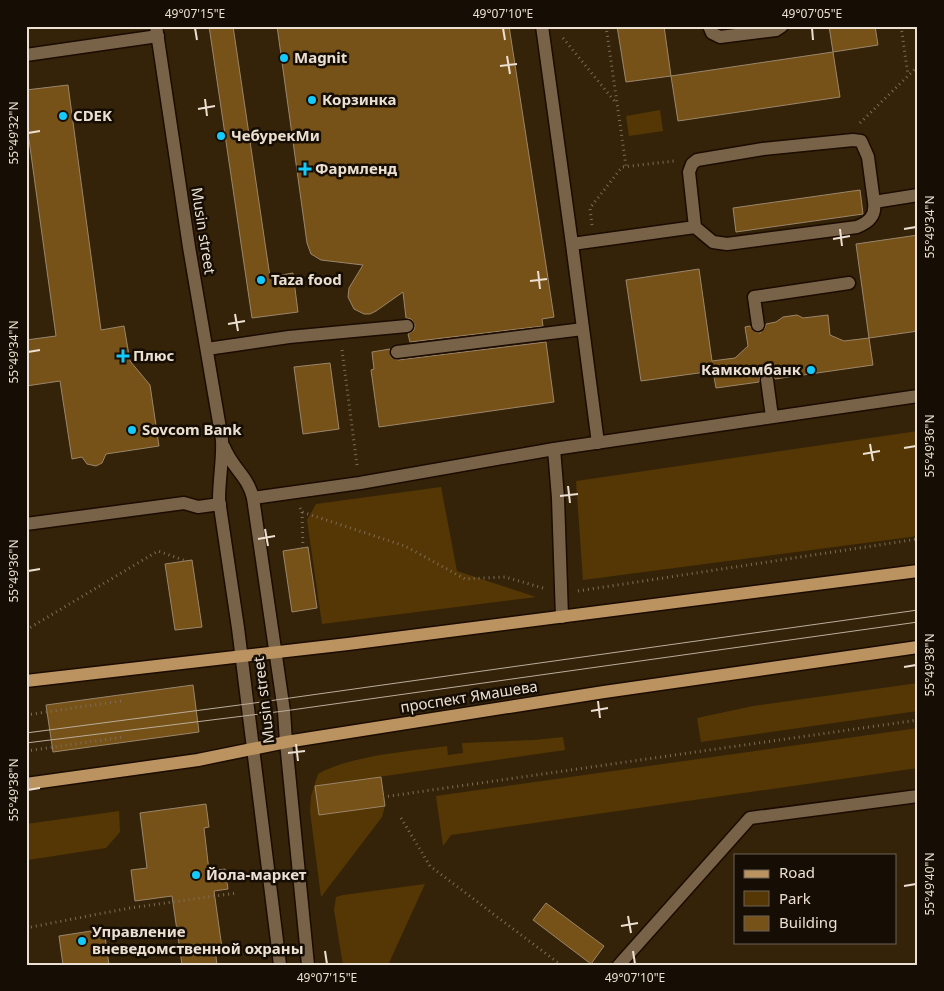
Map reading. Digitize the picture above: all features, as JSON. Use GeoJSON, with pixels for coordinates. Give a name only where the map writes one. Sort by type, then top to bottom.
{"type":"FeatureCollection","features":[{"type":"Feature","properties":{"kind":"main road"},"geometry":{"type":"LineString","coordinates":[[26,681],[275,653],[918,571]]}},
{"type":"Feature","properties":{"kind":"main road","name":"проспект Ямашева"},"geometry":{"type":"LineString","coordinates":[[26,784],[198,760],[286,742],[604,692],[918,648]]}},
{"type":"Feature","properties":{"kind":"street"},"geometry":{"type":"LineString","coordinates":[[542,26],[598,443]]}},
{"type":"Feature","properties":{"kind":"street"},"geometry":{"type":"LineString","coordinates":[[709,26],[712,33],[720,37],[776,30],[782,26]]}},
{"type":"Feature","properties":{"kind":"street"},"geometry":{"type":"LineString","coordinates":[[26,55],[157,31]]}},
{"type":"Feature","properties":{"kind":"street","name":"Musin street"},"geometry":{"type":"LineString","coordinates":[[157,31],[189,247],[222,440],[229,460],[247,481],[253,498],[284,711],[308,965]]}},
{"type":"Feature","properties":{"kind":"street"},"geometry":{"type":"LineString","coordinates":[[842,141],[861,141],[868,157],[875,209],[866,223],[857,226],[727,244],[713,242],[695,227],[689,172],[692,164],[698,160],[763,149],[842,141]]}},
{"type":"Feature","properties":{"kind":"street"},"geometry":{"type":"LineString","coordinates":[[874,202],[918,195]]}},
{"type":"Feature","properties":{"kind":"street"},"geometry":{"type":"LineString","coordinates":[[572,244],[695,227]]}},
{"type":"Feature","properties":{"kind":"street"},"geometry":{"type":"LineString","coordinates":[[758,325],[754,297],[849,283]]}},
{"type":"Feature","properties":{"kind":"street"},"geometry":{"type":"LineString","coordinates":[[206,349],[407,326]]}},
{"type":"Feature","properties":{"kind":"street"},"geometry":{"type":"LineString","coordinates":[[397,352],[583,328]]}},
{"type":"Feature","properties":{"kind":"street"},"geometry":{"type":"LineString","coordinates":[[767,380],[772,417]]}},
{"type":"Feature","properties":{"kind":"street"},"geometry":{"type":"LineString","coordinates":[[253,498],[360,483],[554,449],[918,396]]}},
{"type":"Feature","properties":{"kind":"street","name":"Musin street"},"geometry":{"type":"LineString","coordinates":[[222,440],[219,483],[220,504],[242,656],[280,965]]}},
{"type":"Feature","properties":{"kind":"street"},"geometry":{"type":"LineString","coordinates":[[554,449],[558,498],[562,617]]}},
{"type":"Feature","properties":{"kind":"street"},"geometry":{"type":"LineString","coordinates":[[26,524],[184,503],[198,507],[220,504]]}},
{"type":"Feature","properties":{"kind":"street"},"geometry":{"type":"LineString","coordinates":[[619,965],[750,818],[918,796]]}},
{"type":"Feature","properties":{"kind":"path"},"geometry":{"type":"LineString","coordinates":[[606,26],[626,166]]}},
{"type":"Feature","properties":{"kind":"path"},"geometry":{"type":"LineString","coordinates":[[901,26],[908,76]]}},
{"type":"Feature","properties":{"kind":"path"},"geometry":{"type":"LineString","coordinates":[[561,36],[617,103]]}},
{"type":"Feature","properties":{"kind":"path"},"geometry":{"type":"LineString","coordinates":[[842,141],[918,66]]}},
{"type":"Feature","properties":{"kind":"path"},"geometry":{"type":"LineString","coordinates":[[595,240],[590,208],[622,167],[672,161],[692,164]]}},
{"type":"Feature","properties":{"kind":"path"},"geometry":{"type":"LineString","coordinates":[[340,333],[360,483]]}},
{"type":"Feature","properties":{"kind":"path"},"geometry":{"type":"LineString","coordinates":[[296,493],[302,512],[303,548]]}},
{"type":"Feature","properties":{"kind":"path"},"geometry":{"type":"LineString","coordinates":[[302,512],[405,546],[465,579],[505,576],[561,593],[918,539]]}},
{"type":"Feature","properties":{"kind":"path"},"geometry":{"type":"LineString","coordinates":[[26,630],[158,551],[186,561]]}},
{"type":"Feature","properties":{"kind":"path"},"geometry":{"type":"LineString","coordinates":[[26,715],[121,701]]}},
{"type":"Feature","properties":{"kind":"path"},"geometry":{"type":"LineString","coordinates":[[383,797],[918,720]]}},
{"type":"Feature","properties":{"kind":"path"},"geometry":{"type":"LineString","coordinates":[[26,751],[124,737]]}},
{"type":"Feature","properties":{"kind":"path"},"geometry":{"type":"LineString","coordinates":[[401,818],[430,866],[561,965]]}},
{"type":"Feature","properties":{"kind":"path"},"geometry":{"type":"LineString","coordinates":[[26,928],[130,908],[236,893]]}},
{"type":"Feature","properties":{"kind":"green space"},"geometry":{"type":"Polygon","coordinates":[[[660,110],[663,131],[629,136],[626,116],[660,110]]]}},
{"type":"Feature","properties":{"kind":"green space"},"geometry":{"type":"Polygon","coordinates":[[[918,431],[918,536],[583,580],[576,481],[918,431]]]}},
{"type":"Feature","properties":{"kind":"green space"},"geometry":{"type":"Polygon","coordinates":[[[441,487],[457,571],[536,597],[322,624],[307,520],[316,504],[441,487]]]}},
{"type":"Feature","properties":{"kind":"green space"},"geometry":{"type":"Polygon","coordinates":[[[918,683],[918,711],[701,742],[697,718],[753,706],[918,683]]]}},
{"type":"Feature","properties":{"kind":"green space"},"geometry":{"type":"Polygon","coordinates":[[[918,728],[918,768],[451,835],[443,846],[436,796],[918,728]]]}},
{"type":"Feature","properties":{"kind":"green space"},"geometry":{"type":"Polygon","coordinates":[[[563,737],[565,750],[316,786],[319,815],[385,806],[382,817],[321,897],[310,811],[311,796],[318,774],[346,763],[398,752],[447,746],[448,755],[463,753],[462,743],[563,737]]]}},
{"type":"Feature","properties":{"kind":"green space"},"geometry":{"type":"Polygon","coordinates":[[[119,811],[120,832],[106,848],[26,859],[26,824],[119,811]]]}},
{"type":"Feature","properties":{"kind":"green space"},"geometry":{"type":"Polygon","coordinates":[[[425,884],[388,965],[343,965],[334,910],[336,897],[425,884]]]}},
{"type":"Feature","properties":{"kind":"building"},"geometry":{"type":"Polygon","coordinates":[[[209,26],[233,26],[270,277],[293,273],[298,312],[252,318],[209,26]]]}},
{"type":"Feature","properties":{"kind":"building"},"geometry":{"type":"Polygon","coordinates":[[[277,26],[509,26],[554,317],[542,319],[543,326],[410,342],[408,334],[414,330],[415,325],[411,319],[406,318],[403,292],[370,314],[364,314],[354,309],[348,297],[349,288],[363,265],[321,260],[311,254],[307,243],[277,26]]]}},
{"type":"Feature","properties":{"kind":"building"},"geometry":{"type":"Polygon","coordinates":[[[617,26],[664,26],[671,76],[626,82],[617,26]]]}},
{"type":"Feature","properties":{"kind":"building"},"geometry":{"type":"Polygon","coordinates":[[[829,26],[875,26],[878,45],[833,52],[829,26]]]}},
{"type":"Feature","properties":{"kind":"building"},"geometry":{"type":"Polygon","coordinates":[[[833,52],[840,97],[678,121],[671,76],[833,52]]]}},
{"type":"Feature","properties":{"kind":"building"},"geometry":{"type":"Polygon","coordinates":[[[68,85],[101,330],[124,326],[130,361],[150,385],[159,446],[106,454],[102,463],[96,466],[87,464],[82,457],[72,459],[60,381],[26,386],[26,340],[56,336],[26,118],[26,90],[68,85]]]}},
{"type":"Feature","properties":{"kind":"building"},"geometry":{"type":"Polygon","coordinates":[[[860,190],[863,214],[736,232],[733,208],[860,190]]]}},
{"type":"Feature","properties":{"kind":"building"},"geometry":{"type":"Polygon","coordinates":[[[918,235],[918,331],[869,338],[856,244],[918,235]]]}},
{"type":"Feature","properties":{"kind":"building"},"geometry":{"type":"Polygon","coordinates":[[[699,269],[712,361],[735,358],[748,346],[745,327],[750,326],[755,332],[760,333],[766,324],[776,322],[783,317],[797,315],[803,318],[828,315],[830,335],[844,341],[869,338],[873,365],[775,379],[771,373],[765,372],[760,376],[759,382],[716,388],[713,371],[641,381],[626,280],[699,269]]]}},
{"type":"Feature","properties":{"kind":"building"},"geometry":{"type":"Polygon","coordinates":[[[546,342],[554,402],[379,427],[371,370],[374,369],[372,352],[390,349],[391,357],[398,360],[546,342]]]}},
{"type":"Feature","properties":{"kind":"building"},"geometry":{"type":"Polygon","coordinates":[[[330,363],[339,429],[303,434],[294,367],[330,363]]]}},
{"type":"Feature","properties":{"kind":"building"},"geometry":{"type":"Polygon","coordinates":[[[308,547],[317,608],[292,612],[283,551],[308,547]]]}},
{"type":"Feature","properties":{"kind":"building"},"geometry":{"type":"Polygon","coordinates":[[[192,560],[202,627],[175,630],[165,564],[192,560]]]}},
{"type":"Feature","properties":{"kind":"building"},"geometry":{"type":"Polygon","coordinates":[[[193,685],[199,732],[53,752],[46,705],[193,685]]]}},
{"type":"Feature","properties":{"kind":"building"},"geometry":{"type":"Polygon","coordinates":[[[381,777],[385,806],[319,815],[315,786],[381,777]]]}},
{"type":"Feature","properties":{"kind":"building"},"geometry":{"type":"Polygon","coordinates":[[[206,804],[209,827],[204,828],[209,871],[225,869],[228,889],[214,891],[222,948],[215,949],[217,965],[182,965],[172,896],[135,901],[131,870],[147,868],[140,813],[206,804]]]}},
{"type":"Feature","properties":{"kind":"building"},"geometry":{"type":"Polygon","coordinates":[[[546,903],[604,946],[591,964],[533,920],[546,903]]]}},
{"type":"Feature","properties":{"kind":"building"},"geometry":{"type":"Polygon","coordinates":[[[104,929],[109,965],[63,965],[59,936],[104,929]]]}},
{"type":"Feature","properties":{"kind":"tram line"},"geometry":{"type":"LineString","coordinates":[[26,733],[918,610]]}},
{"type":"Feature","properties":{"kind":"tram line"},"geometry":{"type":"LineString","coordinates":[[26,743],[284,711],[918,622]]}},
{"type":"Feature","properties":{"kind":"place","name":"Magnit"},"geometry":{"type":"Point","coordinates":[284,58]}},
{"type":"Feature","properties":{"kind":"place","name":"Корзинка"},"geometry":{"type":"Point","coordinates":[312,100]}},
{"type":"Feature","properties":{"kind":"place","name":"CDEK"},"geometry":{"type":"Point","coordinates":[63,116]}},
{"type":"Feature","properties":{"kind":"place","name":"ЧебурекМи"},"geometry":{"type":"Point","coordinates":[221,136]}},
{"type":"Feature","properties":{"kind":"place","name":"Фармленд"},"geometry":{"type":"Point","coordinates":[305,169]}},
{"type":"Feature","properties":{"kind":"place","name":"Taza food"},"geometry":{"type":"Point","coordinates":[261,280]}},
{"type":"Feature","properties":{"kind":"place","name":"Плюс"},"geometry":{"type":"Point","coordinates":[123,356]}},
{"type":"Feature","properties":{"kind":"place","name":"Камкомбанк"},"geometry":{"type":"Point","coordinates":[811,370]}},
{"type":"Feature","properties":{"kind":"place","name":"Sovcom Bank"},"geometry":{"type":"Point","coordinates":[132,430]}},
{"type":"Feature","properties":{"kind":"place","name":"Йола-маркет"},"geometry":{"type":"Point","coordinates":[196,875]}},
{"type":"Feature","properties":{"kind":"place","name":"Управление вневедомственной охраны"},"geometry":{"type":"Point","coordinates":[82,941]}}]}
